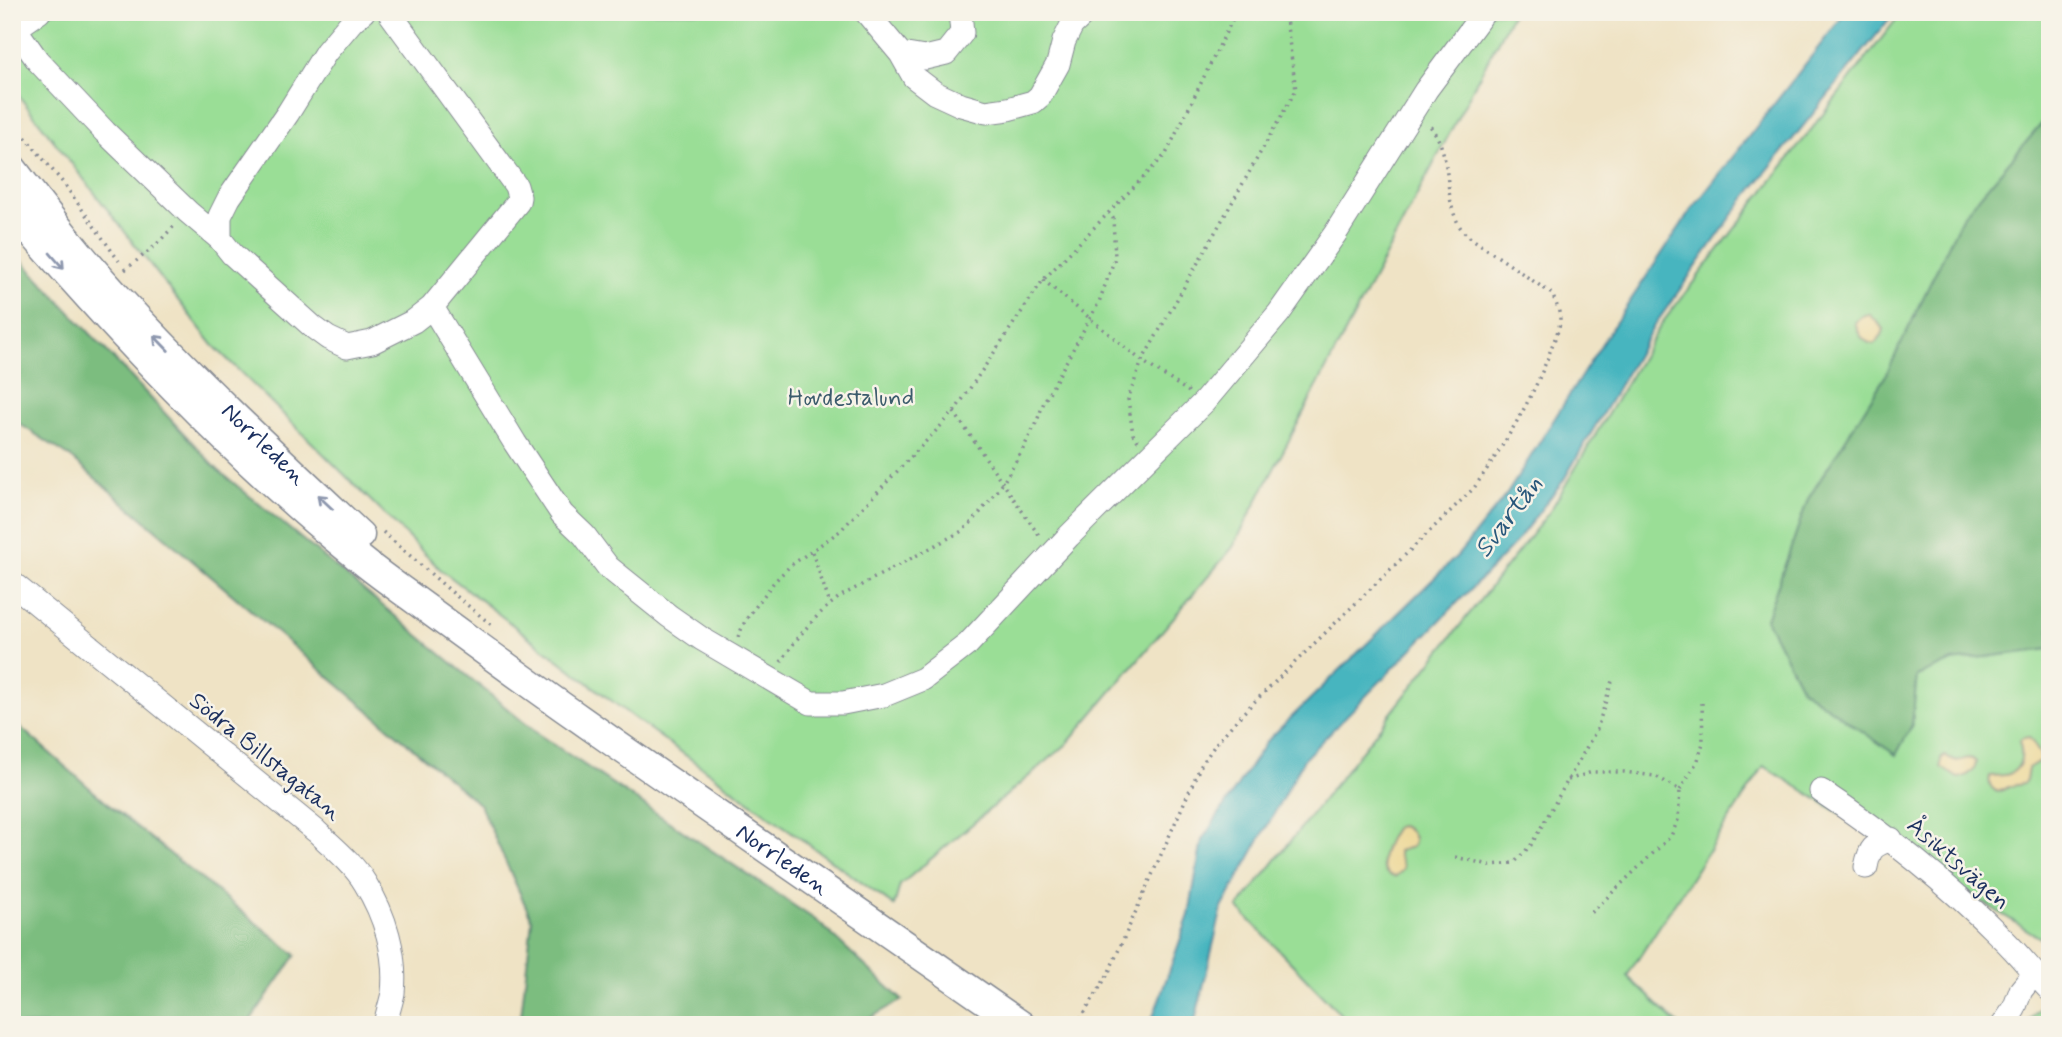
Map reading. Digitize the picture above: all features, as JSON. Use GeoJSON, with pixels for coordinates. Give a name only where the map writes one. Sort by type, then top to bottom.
{"type":"FeatureCollection","features":[{"type":"Feature","properties":{"kind":"main road","name":"Norrleden"},"geometry":{"type":"LineString","coordinates":[[12,169],[70,243],[122,303],[208,392],[370,545],[542,693]]}},
{"type":"Feature","properties":{"kind":"main road","name":"Norrleden"},"geometry":{"type":"LineString","coordinates":[[12,210],[98,307],[211,425],[354,554],[656,774],[1021,1025]]}},
{"type":"Feature","properties":{"kind":"street"},"geometry":{"type":"LineString","coordinates":[[39,12],[14,26],[38,61],[105,132],[220,239],[232,254],[313,327],[328,338],[348,347],[372,342],[391,333],[414,321],[432,307],[518,202],[519,197],[516,186],[389,12]]}},
{"type":"Feature","properties":{"kind":"street"},"geometry":{"type":"LineString","coordinates":[[220,239],[220,216],[229,198],[288,113],[326,52],[363,12]]}},
{"type":"Feature","properties":{"kind":"street"},"geometry":{"type":"LineString","coordinates":[[866,12],[901,54],[914,77],[935,93],[961,105],[986,112],[1032,102],[1040,96],[1058,64],[1064,41],[1072,25],[1086,12]]}},
{"type":"Feature","properties":{"kind":"street"},"geometry":{"type":"LineString","coordinates":[[901,54],[925,58],[946,53],[962,33],[960,12]]}},
{"type":"Feature","properties":{"kind":"street"},"geometry":{"type":"LineString","coordinates":[[432,307],[562,514],[584,535],[608,567],[669,616],[811,703],[843,703],[884,695],[923,679],[968,644],[1052,554],[1204,402],[1279,313],[1335,234],[1414,108],[1484,12]]}},
{"type":"Feature","properties":{"kind":"street","name":"Södra Billstagatan"},"geometry":{"type":"LineString","coordinates":[[12,583],[316,831],[364,881],[388,935],[393,956],[393,992],[385,1025]]}},
{"type":"Feature","properties":{"kind":"street","name":"Åsiktsvägen"},"geometry":{"type":"LineString","coordinates":[[1821,791],[1891,839],[2003,938],[2042,982]]}},
{"type":"Feature","properties":{"kind":"street"},"geometry":{"type":"LineString","coordinates":[[1866,867],[1869,851],[1891,839]]}},
{"type":"Feature","properties":{"kind":"street"},"geometry":{"type":"LineString","coordinates":[[2003,1025],[2014,1009],[2021,990],[2042,982]]}},
{"type":"Feature","properties":{"kind":"path"},"geometry":{"type":"LineString","coordinates":[[730,655],[745,621],[759,600],[790,566],[840,531],[954,412],[1043,280],[1166,154],[1236,12]]}},
{"type":"Feature","properties":{"kind":"path"},"geometry":{"type":"LineString","coordinates":[[1151,456],[1133,434],[1128,399],[1142,361],[1296,90],[1285,12]]}},
{"type":"Feature","properties":{"kind":"path"},"geometry":{"type":"LineString","coordinates":[[1077,1025],[1108,974],[1200,767],[1217,742],[1242,714],[1474,488],[1527,404],[1544,367],[1560,322],[1558,307],[1552,294],[1468,236],[1458,224],[1444,153],[1436,134],[1414,108]]}},
{"type":"Feature","properties":{"kind":"path"},"geometry":{"type":"LineString","coordinates":[[12,121],[64,184],[131,279]]}},
{"type":"Feature","properties":{"kind":"path"},"geometry":{"type":"LineString","coordinates":[[125,270],[155,246],[188,212]]}},
{"type":"Feature","properties":{"kind":"path"},"geometry":{"type":"LineString","coordinates":[[771,678],[797,639],[830,604],[962,531],[1003,483],[1099,302],[1115,258],[1112,218],[1109,213]]}},
{"type":"Feature","properties":{"kind":"path"},"geometry":{"type":"LineString","coordinates":[[1043,280],[1142,361],[1204,402]]}},
{"type":"Feature","properties":{"kind":"path"},"geometry":{"type":"LineString","coordinates":[[954,412],[1052,554]]}},
{"type":"Feature","properties":{"kind":"path"},"geometry":{"type":"LineString","coordinates":[[383,532],[498,630]]}},
{"type":"Feature","properties":{"kind":"path"},"geometry":{"type":"LineString","coordinates":[[812,552],[830,604]]}},
{"type":"Feature","properties":{"kind":"path"},"geometry":{"type":"LineString","coordinates":[[1455,857],[1490,865],[1514,863],[1531,845],[1597,729],[1612,681]]}},
{"type":"Feature","properties":{"kind":"path"},"geometry":{"type":"LineString","coordinates":[[1588,916],[1671,836],[1678,820],[1680,790],[1698,760],[1703,743],[1702,703]]}},
{"type":"Feature","properties":{"kind":"path"},"geometry":{"type":"LineString","coordinates":[[1569,779],[1592,772],[1624,772],[1655,776],[1680,790]]}},
{"type":"Feature","properties":{"kind":"green space","name":"Hovdestalund"},"geometry":{"type":"Polygon","coordinates":[[[12,12],[1513,12],[1233,547],[1067,744],[900,885],[894,906],[634,718],[440,569],[213,345],[12,87],[12,12]]]}},
{"type":"Feature","properties":{"kind":"green space"},"geometry":{"type":"Polygon","coordinates":[[[1902,12],[2050,12],[2050,944],[1764,766],[1627,976],[1679,1025],[1351,1025],[1238,908],[1550,511],[1662,323],[1902,12]]]}},
{"type":"Feature","properties":{"kind":"green space"},"geometry":{"type":"Polygon","coordinates":[[[2050,114],[2050,649],[1952,661],[1917,676],[1912,725],[1896,755],[1802,689],[1766,619],[1808,499],[1886,375],[1962,217],[2050,114]]]}},
{"type":"Feature","properties":{"kind":"green space"},"geometry":{"type":"Polygon","coordinates":[[[12,250],[218,470],[538,734],[817,921],[902,1000],[857,1025],[520,1025],[532,920],[480,805],[69,456],[12,419],[12,250]]]}},
{"type":"Feature","properties":{"kind":"green space"},"geometry":{"type":"Polygon","coordinates":[[[12,720],[108,804],[296,955],[247,1025],[12,1025],[12,720]]]}},
{"type":"Feature","properties":{"kind":"green space"},"geometry":{"type":"Polygon","coordinates":[[[2050,998],[2050,1025],[2025,1025],[2050,998]]]}},
{"type":"Feature","properties":{"kind":"sand"},"geometry":{"type":"Polygon","coordinates":[[[1869,314],[1884,329],[1874,344],[1862,337],[1855,323],[1860,317],[1869,314]]]}},
{"type":"Feature","properties":{"kind":"sand"},"geometry":{"type":"Polygon","coordinates":[[[2029,737],[2041,760],[2028,768],[2023,784],[1996,791],[1990,783],[1990,776],[2009,774],[2017,768],[2021,755],[2019,741],[2029,737]]]}},
{"type":"Feature","properties":{"kind":"sand"},"geometry":{"type":"Polygon","coordinates":[[[1945,756],[1957,761],[1967,758],[1976,762],[1970,773],[1958,778],[1941,767],[1941,758],[1945,756]]]}},
{"type":"Feature","properties":{"kind":"sand"},"geometry":{"type":"Polygon","coordinates":[[[1401,826],[1411,832],[1414,843],[1412,847],[1398,851],[1403,870],[1395,877],[1388,874],[1382,862],[1392,833],[1396,827],[1401,826]]]}},
{"type":"Feature","properties":{"kind":"water","name":"Svartån"},"geometry":{"type":"Polygon","coordinates":[[[1846,12],[1895,12],[1742,202],[1654,326],[1563,481],[1512,547],[1304,759],[1222,908],[1194,1025],[1147,1025],[1154,1014],[1189,915],[1202,840],[1266,742],[1458,555],[1507,494],[1604,340],[1689,213],[1846,12]]]}}]}
